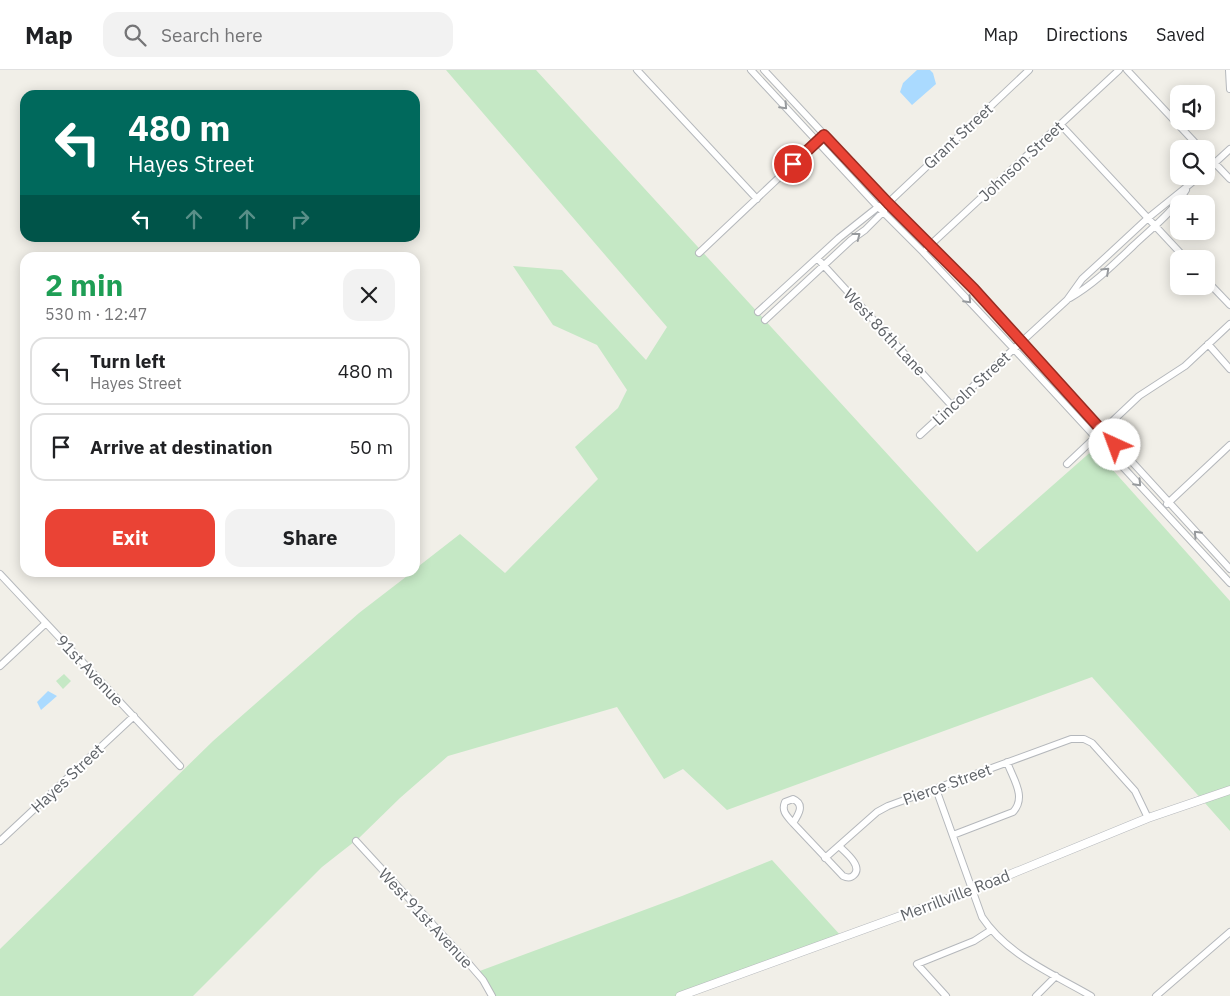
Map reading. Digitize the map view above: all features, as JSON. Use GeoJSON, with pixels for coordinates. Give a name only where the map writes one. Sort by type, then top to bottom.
{"type":"FeatureCollection","features":[{"type":"Feature","properties":{"kind":"street"},"geometry":{"type":"LineString","coordinates":[[637,70],[757,199]]}},
{"type":"Feature","properties":{"kind":"street"},"geometry":{"type":"LineString","coordinates":[[751,70],[1014,349],[1230,583]]}},
{"type":"Feature","properties":{"kind":"street"},"geometry":{"type":"LineString","coordinates":[[764,70],[888,203],[974,289],[1230,569]]}},
{"type":"Feature","properties":{"kind":"street","name":"Grant Street"},"geometry":{"type":"LineString","coordinates":[[765,320],[1029,70]]}},
{"type":"Feature","properties":{"kind":"street","name":"Johnson Street"},"geometry":{"type":"LineString","coordinates":[[923,252],[1062,125],[1119,70]]}},
{"type":"Feature","properties":{"kind":"street"},"geometry":{"type":"LineString","coordinates":[[1127,70],[1193,140]]}},
{"type":"Feature","properties":{"kind":"street"},"geometry":{"type":"LineString","coordinates":[[1229,70],[1230,89]]}},
{"type":"Feature","properties":{"kind":"street"},"geometry":{"type":"LineString","coordinates":[[1062,125],[1178,250]]}},
{"type":"Feature","properties":{"kind":"street"},"geometry":{"type":"LineString","coordinates":[[699,253],[824,135]]}},
{"type":"Feature","properties":{"kind":"street"},"geometry":{"type":"LineString","coordinates":[[1230,149],[1215,163],[1230,179]]}},
{"type":"Feature","properties":{"kind":"street","name":"Lincoln Street"},"geometry":{"type":"LineString","coordinates":[[920,435],[1067,300],[1082,280],[1148,218],[1190,185]]}},
{"type":"Feature","properties":{"kind":"street","name":"Lincoln Street"},"geometry":{"type":"LineString","coordinates":[[1067,300],[1087,288],[1155,226],[1178,202],[1187,188]]}},
{"type":"Feature","properties":{"kind":"street","name":"Grant Street"},"geometry":{"type":"LineString","coordinates":[[758,312],[817,258],[881,210]]}},
{"type":"Feature","properties":{"kind":"street","name":"West 86th Lane"},"geometry":{"type":"LineString","coordinates":[[817,258],[952,406]]}},
{"type":"Feature","properties":{"kind":"street"},"geometry":{"type":"LineString","coordinates":[[1215,289],[1230,305]]}},
{"type":"Feature","properties":{"kind":"street"},"geometry":{"type":"LineString","coordinates":[[1067,464],[1139,396],[1185,366],[1230,324]]}},
{"type":"Feature","properties":{"kind":"street"},"geometry":{"type":"LineString","coordinates":[[1208,344],[1230,369]]}},
{"type":"Feature","properties":{"kind":"street"},"geometry":{"type":"LineString","coordinates":[[1162,509],[1230,446]]}},
{"type":"Feature","properties":{"kind":"street","name":"91st Avenue"},"geometry":{"type":"LineString","coordinates":[[0,574],[180,766]]}},
{"type":"Feature","properties":{"kind":"street"},"geometry":{"type":"LineString","coordinates":[[0,666],[46,623]]}},
{"type":"Feature","properties":{"kind":"street","name":"Hayes Street"},"geometry":{"type":"LineString","coordinates":[[0,841],[134,716]]}},
{"type":"Feature","properties":{"kind":"street","name":"Pierce Street"},"geometry":{"type":"LineString","coordinates":[[825,858],[877,812],[936,788],[1071,739],[1092,742],[1135,791],[1148,818]]}},
{"type":"Feature","properties":{"kind":"street"},"geometry":{"type":"LineString","coordinates":[[953,835],[1013,812],[1018,807],[1020,795],[1007,762]]}},
{"type":"Feature","properties":{"kind":"street"},"geometry":{"type":"LineString","coordinates":[[936,788],[982,917],[991,930],[1018,953],[1091,996]]}},
{"type":"Feature","properties":{"kind":"street","name":"Merrillville Road"},"geometry":{"type":"LineString","coordinates":[[680,996],[972,890],[1148,818],[1230,790]]}},
{"type":"Feature","properties":{"kind":"street"},"geometry":{"type":"LineString","coordinates":[[793,822],[825,858],[847,878],[855,874],[857,870],[856,865],[839,846]]}},
{"type":"Feature","properties":{"kind":"street","name":"West 91st Avenue"},"geometry":{"type":"LineString","coordinates":[[356,841],[476,972],[492,996]]}},
{"type":"Feature","properties":{"kind":"street"},"geometry":{"type":"LineString","coordinates":[[946,996],[916,964],[974,941],[991,930]]}},
{"type":"Feature","properties":{"kind":"street"},"geometry":{"type":"LineString","coordinates":[[1156,996],[1230,932]]}},
{"type":"Feature","properties":{"kind":"street"},"geometry":{"type":"LineString","coordinates":[[1036,996],[1056,976]]}},
{"type":"Feature","properties":{"kind":"green space"},"geometry":{"type":"Polygon","coordinates":[[[446,70],[536,70],[977,552],[1094,449],[1230,601],[1230,831],[1092,677],[727,810],[683,769],[664,779],[617,707],[448,756],[400,798],[359,838],[322,867],[193,996],[0,996],[0,949],[213,741],[359,613],[406,577],[420,577],[420,565],[460,534],[505,573],[598,479],[575,447],[618,408],[627,390],[597,345],[553,325],[513,266],[562,270],[646,360],[667,327],[446,70]]]}},
{"type":"Feature","properties":{"kind":"green space"},"geometry":{"type":"Polygon","coordinates":[[[64,674],[71,681],[63,689],[56,681],[64,674]]]}},
{"type":"Feature","properties":{"kind":"green space"},"geometry":{"type":"Polygon","coordinates":[[[772,860],[842,937],[677,996],[492,996],[477,972],[682,896],[772,860]]]}},
{"type":"Feature","properties":{"kind":"water"},"geometry":{"type":"Polygon","coordinates":[[[917,70],[930,70],[933,73],[936,84],[912,105],[900,92],[903,83],[917,70]]]}},
{"type":"Feature","properties":{"kind":"water"},"geometry":{"type":"Polygon","coordinates":[[[48,691],[57,696],[41,710],[37,702],[48,691]]]}},
{"type":"Feature","properties":{"kind":"route"},"geometry":{"type":"LineString","coordinates":[[793,164],[824,135],[888,203],[974,289],[1115,445]]}}]}
